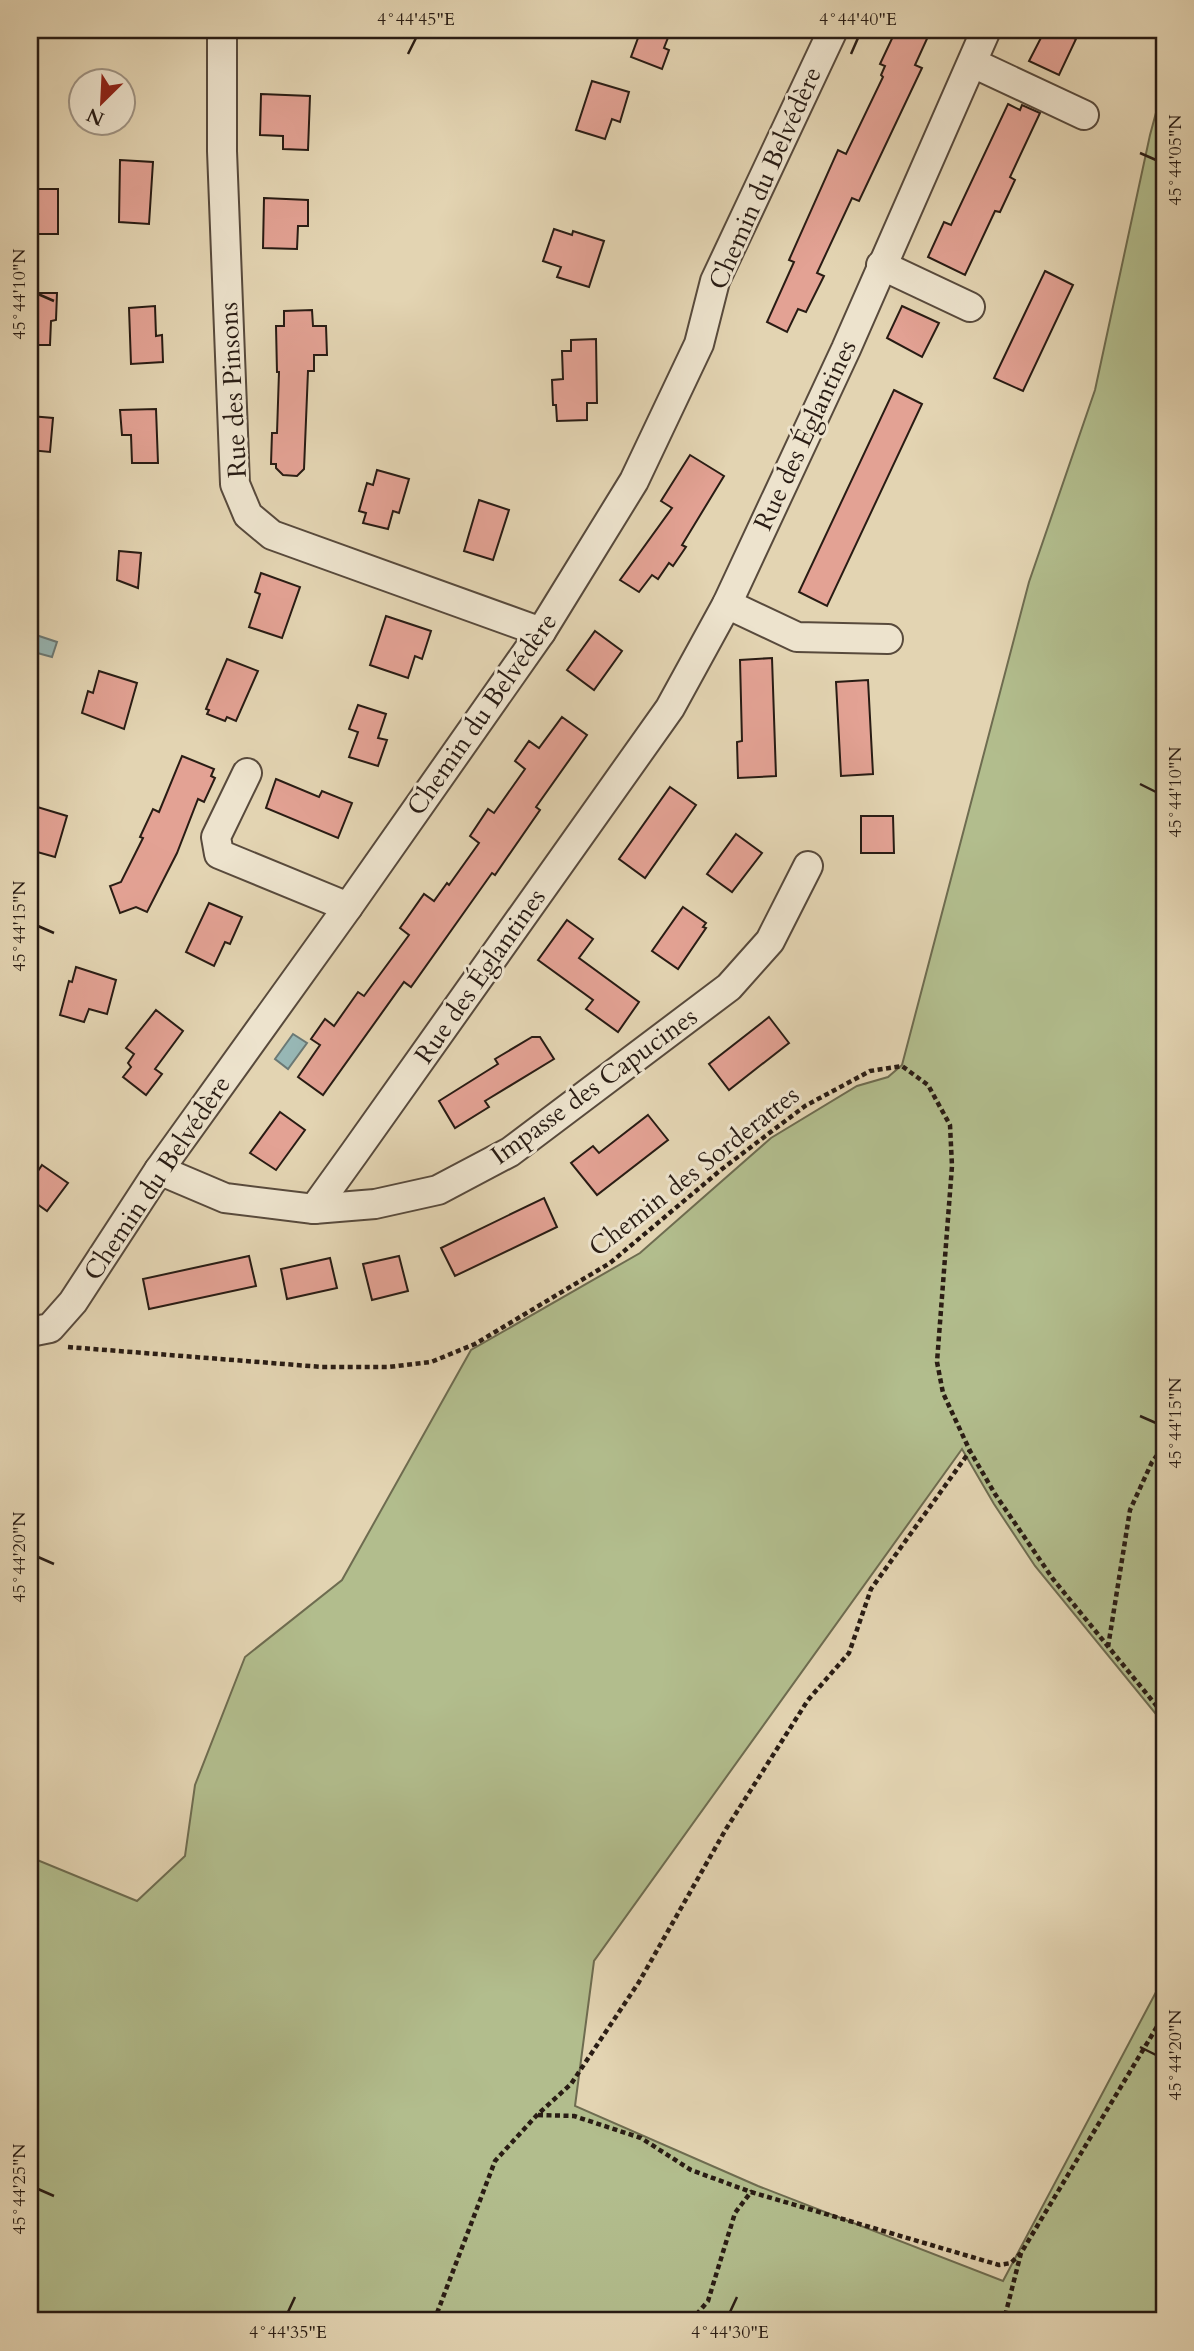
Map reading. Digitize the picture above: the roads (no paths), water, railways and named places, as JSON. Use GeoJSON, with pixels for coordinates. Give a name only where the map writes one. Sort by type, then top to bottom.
{"type":"FeatureCollection","features":[{"type":"Feature","properties":{"kind":"street","name":"Rue des Pinsons"},"geometry":{"type":"LineString","coordinates":[[222,30],[222,151],[235,484],[248,515],[272,535],[541,632]]}},
{"type":"Feature","properties":{"kind":"street","name":"Chemin du Belvédère"},"geometry":{"type":"LineString","coordinates":[[40,1330],[73,1302],[159,1170],[541,632],[640,468],[699,344],[715,281],[832,30]]}},
{"type":"Feature","properties":{"kind":"street","name":"Rue des Églantines"},"geometry":{"type":"LineString","coordinates":[[314,1209],[670,708],[727,604],[846,349],[986,30]]}},
{"type":"Feature","properties":{"kind":"street"},"geometry":{"type":"LineString","coordinates":[[973,63],[1084,115]]}},
{"type":"Feature","properties":{"kind":"street"},"geometry":{"type":"LineString","coordinates":[[881,265],[970,307]]}},
{"type":"Feature","properties":{"kind":"street"},"geometry":{"type":"LineString","coordinates":[[727,604],[797,637],[888,639]]}},
{"type":"Feature","properties":{"kind":"street"},"geometry":{"type":"LineString","coordinates":[[247,773],[216,837],[219,853],[348,907]]}},
{"type":"Feature","properties":{"kind":"street","name":"Impasse des Capucines"},"geometry":{"type":"LineString","coordinates":[[314,1209],[375,1204],[438,1190],[510,1152],[729,987],[771,941],[808,866]]}},
{"type":"Feature","properties":{"kind":"street"},"geometry":{"type":"LineString","coordinates":[[159,1170],[225,1198],[314,1209]]}},
{"type":"Feature","properties":{"kind":"water"},"geometry":{"type":"Polygon","coordinates":[[[30,633],[57,642],[52,657],[30,651],[30,633]]]}},
{"type":"Feature","properties":{"kind":"water"},"geometry":{"type":"Polygon","coordinates":[[[293,1034],[307,1043],[288,1069],[275,1059],[293,1034]]]}}]}
